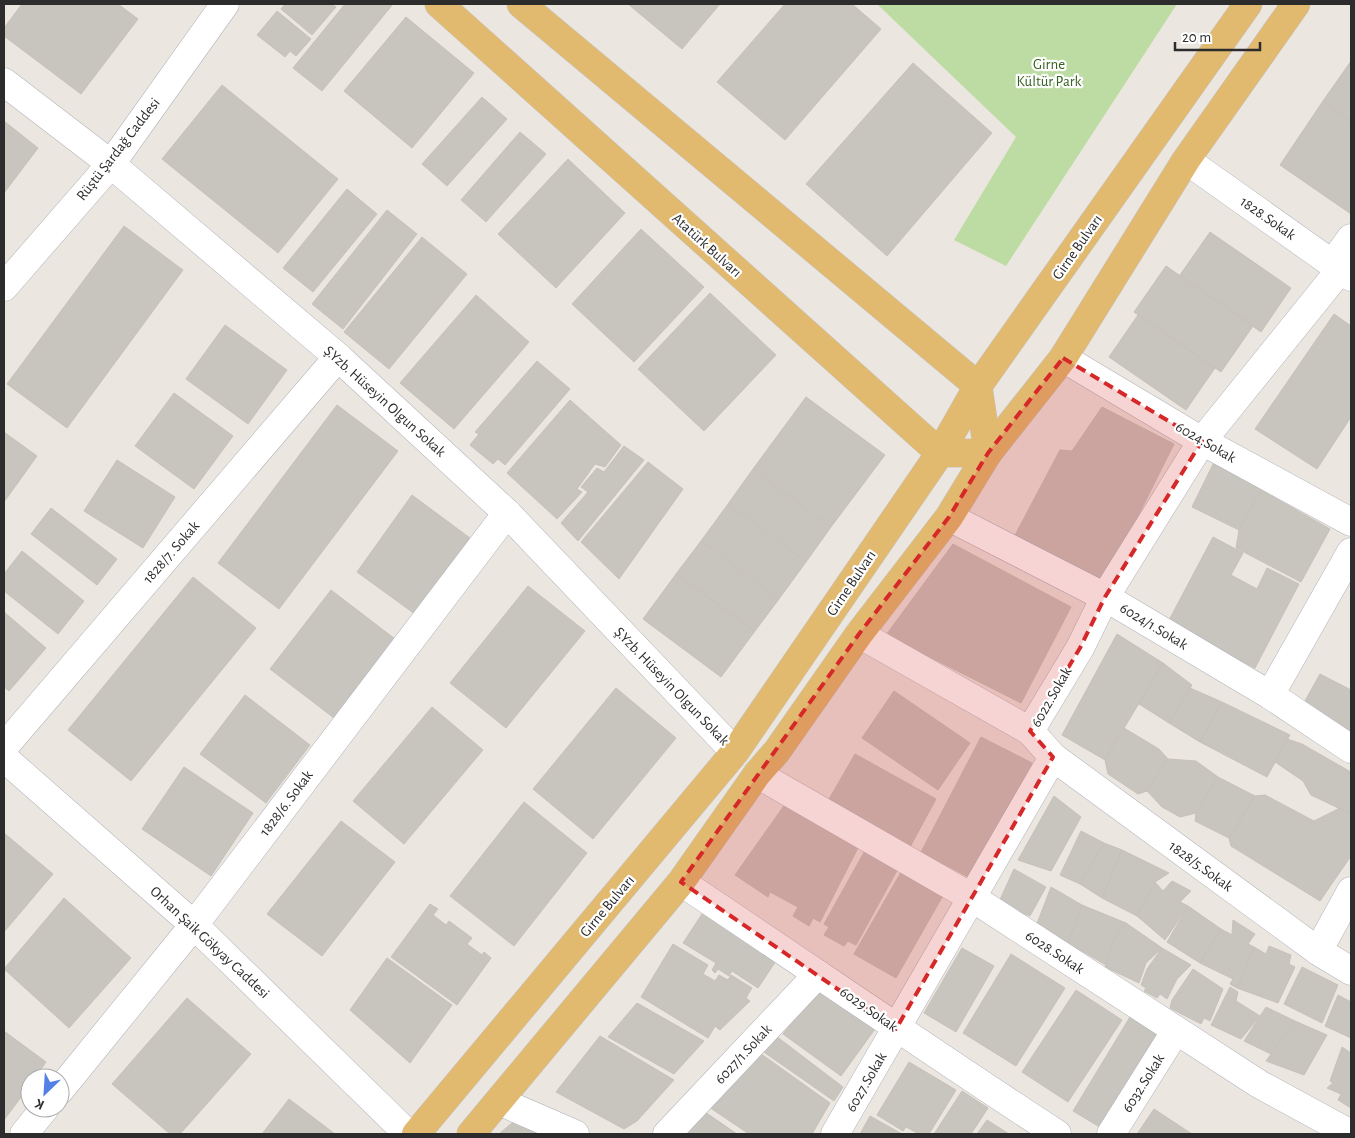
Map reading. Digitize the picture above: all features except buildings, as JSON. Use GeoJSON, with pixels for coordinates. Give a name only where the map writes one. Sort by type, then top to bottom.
{"type":"FeatureCollection","features":[{"type":"Feature","properties":{"kind":"main road","name":"Atatürk Bulvarı"},"geometry":{"type":"LineString","coordinates":[[439,4],[940,453]]}},
{"type":"Feature","properties":{"kind":"main road"},"geometry":{"type":"LineString","coordinates":[[522,4],[978,386],[988,454]]}},
{"type":"Feature","properties":{"kind":"main road","name":"Girne Bulvarı"},"geometry":{"type":"LineString","coordinates":[[416,1134],[735,752],[940,453],[978,386],[1248,4]]}},
{"type":"Feature","properties":{"kind":"main road"},"geometry":{"type":"LineString","coordinates":[[471,1134],[681,882],[859,634],[949,517],[988,454],[1063,358],[1186,160],[1296,4]]}},
{"type":"Feature","properties":{"kind":"main road"},"geometry":{"type":"LineString","coordinates":[[940,453],[988,454]]}},
{"type":"Feature","properties":{"kind":"street","name":"Rüştü Şardağ Caddesi"},"geometry":{"type":"LineString","coordinates":[[4,288],[111,164],[225,4]]}},
{"type":"Feature","properties":{"kind":"street","name":"Ş.Yzb. Hüseyin Olgun Sokak"},"geometry":{"type":"LineString","coordinates":[[4,82],[111,164],[338,357],[507,513],[735,752]]}},
{"type":"Feature","properties":{"kind":"street","name":"1828.Sokak"},"geometry":{"type":"LineString","coordinates":[[1186,160],[1341,270]]}},
{"type":"Feature","properties":{"kind":"street","name":"6022.Sokak"},"geometry":{"type":"LineString","coordinates":[[1053,757],[1030,731],[1080,648],[1105,597],[1202,441],[1341,270],[1351,238]]}},
{"type":"Feature","properties":{"kind":"street","name":"1828/7. Sokak"},"geometry":{"type":"LineString","coordinates":[[4,747],[338,357]]}},
{"type":"Feature","properties":{"kind":"street","name":"6024.Sokak"},"geometry":{"type":"LineString","coordinates":[[1063,358],[1202,441],[1351,522]]}},
{"type":"Feature","properties":{"kind":"street","name":"1828/6. Sokak"},"geometry":{"type":"LineString","coordinates":[[70,1078],[194,925],[507,513]]}},
{"type":"Feature","properties":{"kind":"street","name":"6024/1.Sokak"},"geometry":{"type":"LineString","coordinates":[[949,517],[1105,597],[1270,695],[1351,749]]}},
{"type":"Feature","properties":{"kind":"street"},"geometry":{"type":"LineString","coordinates":[[1270,695],[1351,552]]}},
{"type":"Feature","properties":{"kind":"street"},"geometry":{"type":"LineString","coordinates":[[859,634],[1030,731]]}},
{"type":"Feature","properties":{"kind":"street"},"geometry":{"type":"LineString","coordinates":[[896,1029],[1053,757]]}},
{"type":"Feature","properties":{"kind":"street","name":"1828/5.Sokak"},"geometry":{"type":"LineString","coordinates":[[1053,757],[1318,951],[1351,971]]}},
{"type":"Feature","properties":{"kind":"street","name":"Orhan Şaik Gökyay Caddesi"},"geometry":{"type":"LineString","coordinates":[[4,758],[194,925],[408,1134]]}},
{"type":"Feature","properties":{"kind":"street","name":"6028.Sokak"},"geometry":{"type":"LineString","coordinates":[[757,774],[971,898],[1259,1084],[1351,1134]]}},
{"type":"Feature","properties":{"kind":"street","name":"6029.Sokak"},"geometry":{"type":"LineString","coordinates":[[681,882],[896,1029],[1057,1134]]}},
{"type":"Feature","properties":{"kind":"street"},"geometry":{"type":"LineString","coordinates":[[1318,951],[1351,891]]}},
{"type":"Feature","properties":{"kind":"street","name":"6027/1.Sokak"},"geometry":{"type":"LineString","coordinates":[[667,1134],[818,974]]}},
{"type":"Feature","properties":{"kind":"street","name":"6027.Sokak"},"geometry":{"type":"LineString","coordinates":[[836,1134],[896,1029]]}},
{"type":"Feature","properties":{"kind":"street","name":"6032.Sokak"},"geometry":{"type":"LineString","coordinates":[[1111,1134],[1176,1032]]}},
{"type":"Feature","properties":{"kind":"street"},"geometry":{"type":"LineString","coordinates":[[499,1100],[574,1134]]}},
{"type":"Feature","properties":{"kind":"street"},"geometry":{"type":"LineString","coordinates":[[24,1134],[37,1118]]}},
{"type":"Feature","properties":{"kind":"highlighted area"},"geometry":{"type":"Polygon","coordinates":[[[1063,358],[1202,441],[1105,597],[1080,648],[1030,731],[1053,757],[896,1029],[681,882],[859,634],[949,517],[988,453],[1063,358]]]}},
{"type":"Feature","properties":{"kind":"green space","name":"Girne Kültür Park"},"geometry":{"type":"Polygon","coordinates":[[[877,4],[1177,4],[1006,266],[954,240],[1016,137],[877,4]]]}}]}
